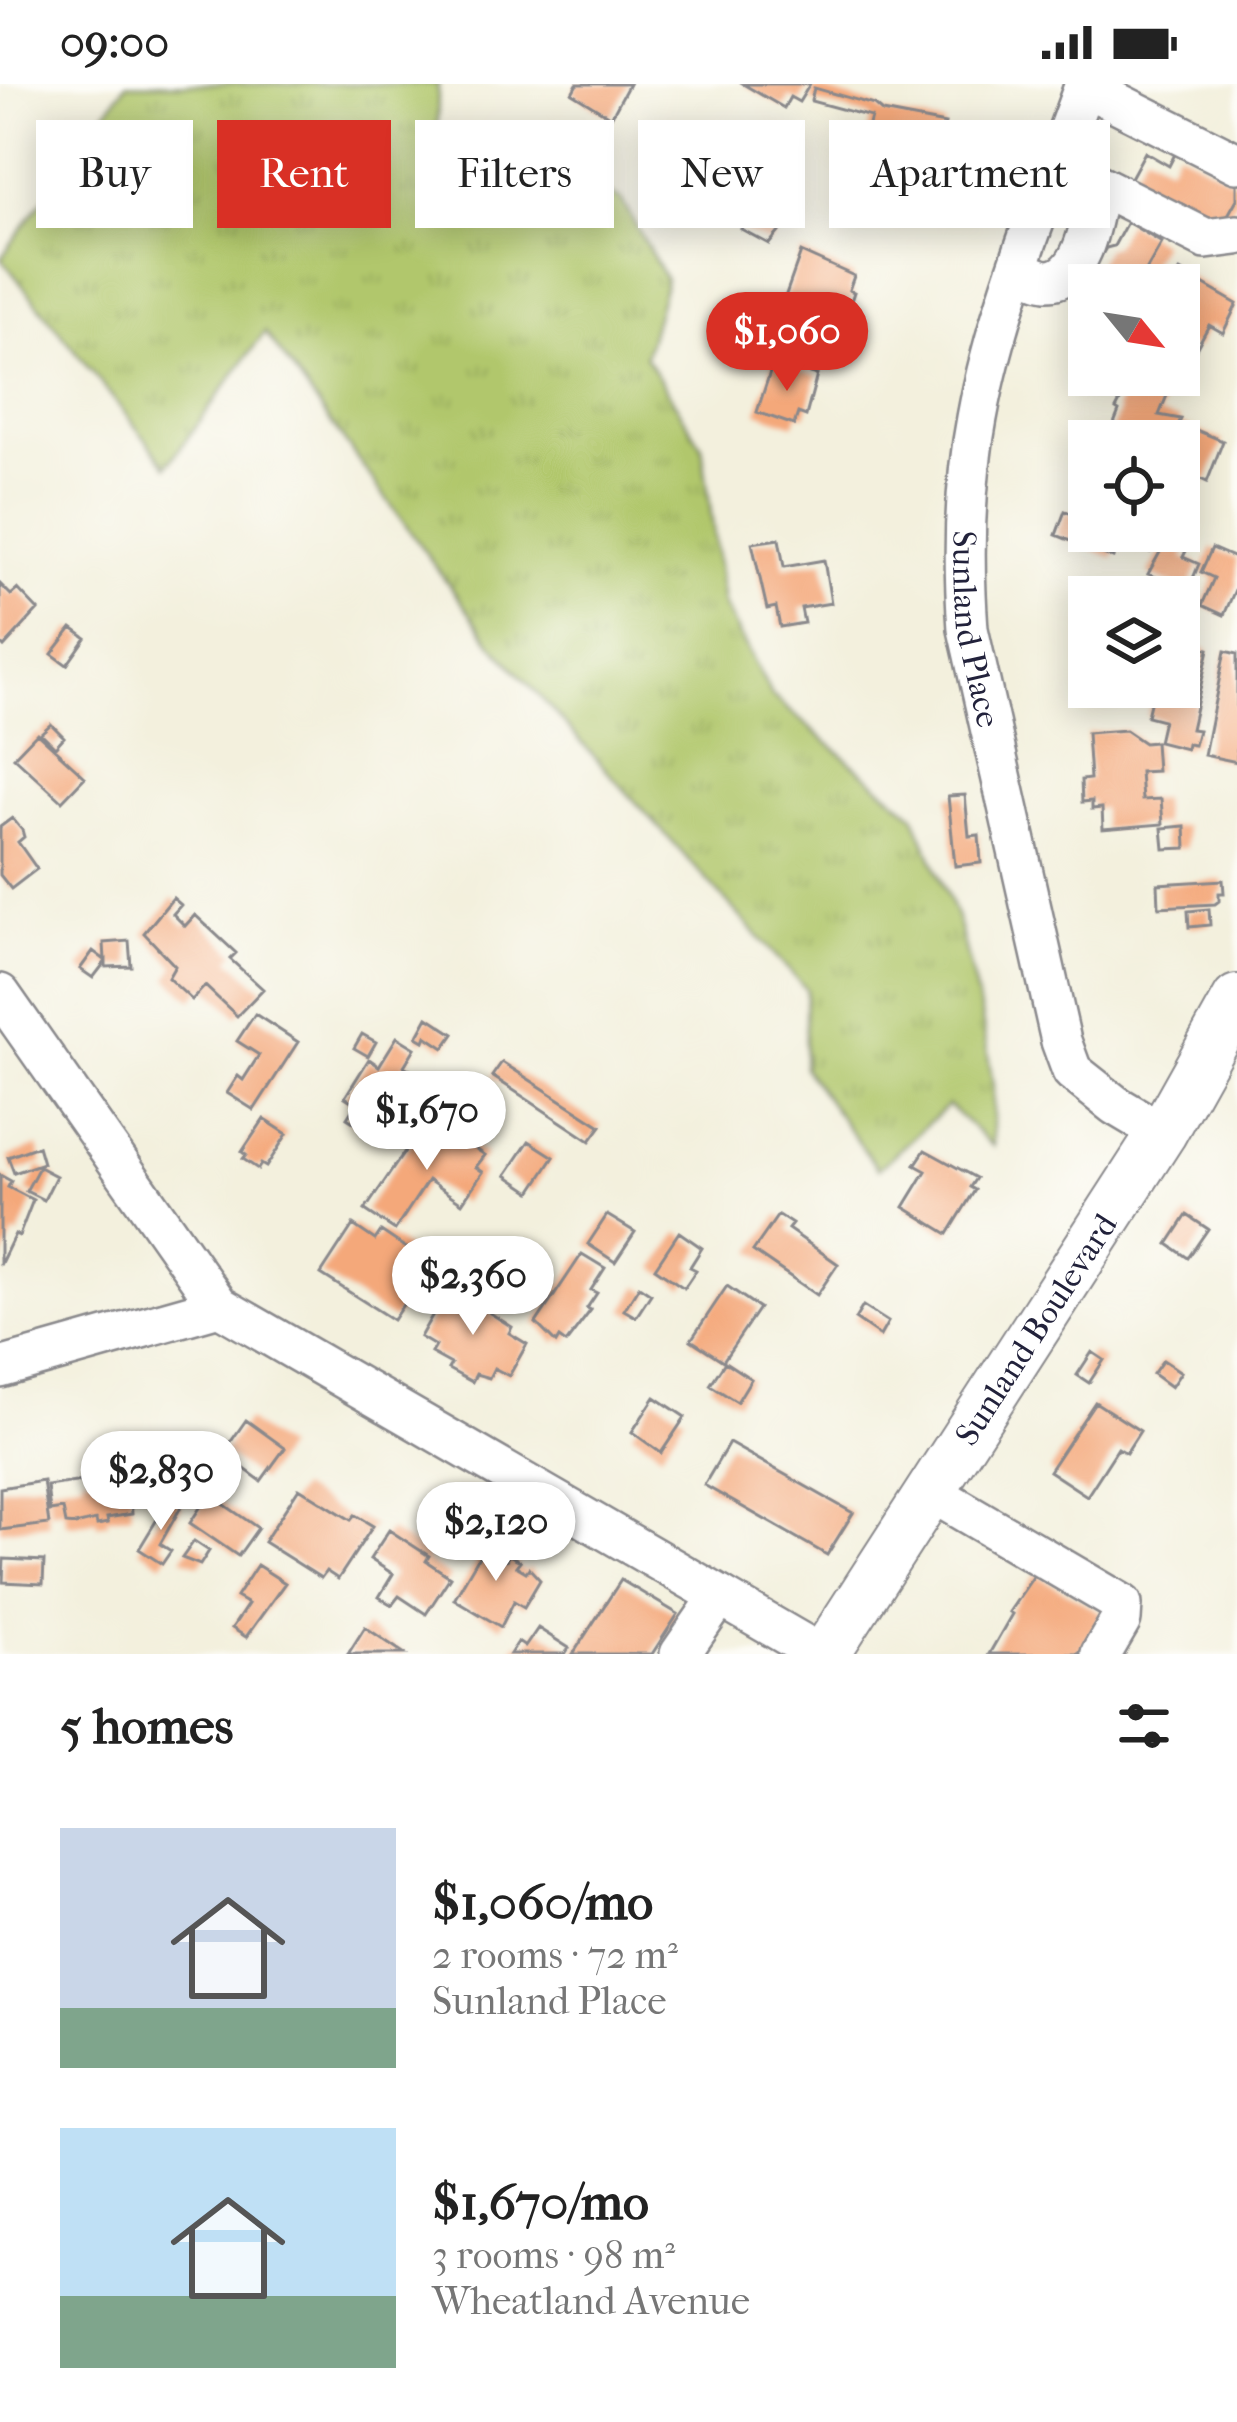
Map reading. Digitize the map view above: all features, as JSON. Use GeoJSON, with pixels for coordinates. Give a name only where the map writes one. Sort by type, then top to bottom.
{"type":"FeatureCollection","features":[{"type":"Feature","properties":{"kind":"main road","name":"Sunland Boulevard"},"geometry":{"type":"LineString","coordinates":[[822,1654],[1162,1133],[1237,999]]}},
{"type":"Feature","properties":{"kind":"street"},"geometry":{"type":"LineString","coordinates":[[1085,85],[1237,163]]}},
{"type":"Feature","properties":{"kind":"street","name":"Sunland Place"},"geometry":{"type":"LineString","coordinates":[[1073,120],[1085,85]]}},
{"type":"Feature","properties":{"kind":"street"},"geometry":{"type":"LineString","coordinates":[[1110,191],[1206,239],[1237,235]]}},
{"type":"Feature","properties":{"kind":"street","name":"Sunland Place"},"geometry":{"type":"LineString","coordinates":[[1034,228],[976,418],[964,569],[968,629],[1034,929],[1072,1071],[1115,1105],[1162,1133]]}},
{"type":"Feature","properties":{"kind":"street"},"geometry":{"type":"LineString","coordinates":[[1019,271],[1047,280],[1061,277],[1080,256],[1090,228]]}},
{"type":"Feature","properties":{"kind":"street"},"geometry":{"type":"LineString","coordinates":[[0,994],[219,1306],[822,1654]]}},
{"type":"Feature","properties":{"kind":"street"},"geometry":{"type":"LineString","coordinates":[[0,1368],[219,1306]]}},
{"type":"Feature","properties":{"kind":"street"},"geometry":{"type":"LineString","coordinates":[[931,1492],[1122,1604],[1121,1620],[1101,1654]]}},
{"type":"Feature","properties":{"kind":"street"},"geometry":{"type":"LineString","coordinates":[[682,1653],[720,1596]]}},
{"type":"Feature","properties":{"kind":"green space"},"geometry":{"type":"Polygon","coordinates":[[[126,84],[438,84],[437,120],[415,120],[415,228],[614,228],[614,196],[621,199],[666,280],[645,356],[702,446],[723,604],[772,696],[914,815],[958,921],[981,1013],[993,1085],[993,1146],[948,1105],[878,1169],[804,1068],[806,989],[492,644],[265,332],[167,466],[1,258],[36,209],[36,228],[193,228],[193,120],[100,120],[126,84]]]}},
{"type":"Feature","properties":{"kind":"building"},"geometry":{"type":"Polygon","coordinates":[[[577,84],[629,84],[611,117],[572,93],[577,84]]]}},
{"type":"Feature","properties":{"kind":"building"},"geometry":{"type":"Polygon","coordinates":[[[743,84],[810,84],[799,102],[790,97],[784,108],[743,84]]]}},
{"type":"Feature","properties":{"kind":"building"},"geometry":{"type":"Polygon","coordinates":[[[814,88],[874,105],[882,112],[924,120],[870,120],[811,101],[814,88]]]}},
{"type":"Feature","properties":{"kind":"building"},"geometry":{"type":"Polygon","coordinates":[[[1177,150],[1237,183],[1237,199],[1219,231],[1195,218],[1198,213],[1182,204],[1176,214],[1126,187],[1145,152],[1169,166],[1177,150]]]}},
{"type":"Feature","properties":{"kind":"building"},"geometry":{"type":"Polygon","coordinates":[[[1127,222],[1162,243],[1150,264],[1096,264],[1106,248],[1114,246],[1127,222]]]}},
{"type":"Feature","properties":{"kind":"building"},"geometry":{"type":"Polygon","coordinates":[[[742,228],[782,228],[769,244],[742,228]]]}},
{"type":"Feature","properties":{"kind":"building"},"geometry":{"type":"Polygon","coordinates":[[[801,252],[854,276],[850,304],[845,302],[840,316],[784,300],[801,252]]]}},
{"type":"Feature","properties":{"kind":"building"},"geometry":{"type":"Polygon","coordinates":[[[1200,283],[1237,304],[1223,333],[1209,325],[1200,342],[1200,283]]]}},
{"type":"Feature","properties":{"kind":"building"},"geometry":{"type":"Polygon","coordinates":[[[804,321],[833,331],[822,363],[786,351],[790,340],[797,342],[804,321]]]}},
{"type":"Feature","properties":{"kind":"building"},"geometry":{"type":"Polygon","coordinates":[[[773,363],[817,375],[806,416],[798,413],[794,425],[757,412],[773,363]]]}},
{"type":"Feature","properties":{"kind":"building"},"geometry":{"type":"Polygon","coordinates":[[[1123,396],[1167,396],[1159,415],[1181,419],[1115,420],[1123,396]]]}},
{"type":"Feature","properties":{"kind":"building"},"geometry":{"type":"Polygon","coordinates":[[[1200,432],[1223,441],[1207,482],[1200,479],[1200,432]]]}},
{"type":"Feature","properties":{"kind":"building"},"geometry":{"type":"Polygon","coordinates":[[[1065,511],[1068,512],[1068,540],[1056,535],[1065,511]]]}},
{"type":"Feature","properties":{"kind":"building"},"geometry":{"type":"Polygon","coordinates":[[[779,539],[784,567],[824,560],[831,603],[801,608],[804,623],[780,627],[776,607],[767,609],[752,543],[779,539]]]}},
{"type":"Feature","properties":{"kind":"building"},"geometry":{"type":"Polygon","coordinates":[[[1212,548],[1237,559],[1237,585],[1224,615],[1202,605],[1214,578],[1201,572],[1212,548]]]}},
{"type":"Feature","properties":{"kind":"building"},"geometry":{"type":"Polygon","coordinates":[[[1160,552],[1186,552],[1183,557],[1199,564],[1194,576],[1148,574],[1160,552]]]}},
{"type":"Feature","properties":{"kind":"building"},"geometry":{"type":"Polygon","coordinates":[[[0,584],[11,595],[18,589],[38,610],[4,647],[0,643],[0,584]]]}},
{"type":"Feature","properties":{"kind":"building"},"geometry":{"type":"Polygon","coordinates":[[[72,628],[86,638],[67,665],[52,654],[72,628]]]}},
{"type":"Feature","properties":{"kind":"building"},"geometry":{"type":"Polygon","coordinates":[[[1200,647],[1209,649],[1200,689],[1200,647]]]}},
{"type":"Feature","properties":{"kind":"building"},"geometry":{"type":"Polygon","coordinates":[[[1225,651],[1237,654],[1237,762],[1204,755],[1225,651]]]}},
{"type":"Feature","properties":{"kind":"building"},"geometry":{"type":"Polygon","coordinates":[[[1149,708],[1196,708],[1191,729],[1198,730],[1194,745],[1187,744],[1186,749],[1158,742],[1163,720],[1147,716],[1149,708]]]}},
{"type":"Feature","properties":{"kind":"building"},"geometry":{"type":"Polygon","coordinates":[[[51,724],[64,737],[55,747],[41,733],[51,724]]]}},
{"type":"Feature","properties":{"kind":"building"},"geometry":{"type":"Polygon","coordinates":[[[1125,730],[1144,743],[1155,742],[1157,771],[1140,772],[1142,800],[1161,799],[1163,824],[1103,829],[1102,808],[1092,809],[1092,801],[1082,802],[1081,780],[1090,779],[1087,733],[1125,730]]]}},
{"type":"Feature","properties":{"kind":"building"},"geometry":{"type":"Polygon","coordinates":[[[37,733],[85,777],[62,801],[14,757],[37,733]]]}},
{"type":"Feature","properties":{"kind":"building"},"geometry":{"type":"Polygon","coordinates":[[[965,795],[969,836],[979,835],[981,863],[955,866],[948,796],[965,795]]]}},
{"type":"Feature","properties":{"kind":"building"},"geometry":{"type":"Polygon","coordinates":[[[12,818],[24,837],[18,842],[37,869],[11,889],[0,875],[0,827],[12,818]]]}},
{"type":"Feature","properties":{"kind":"building"},"geometry":{"type":"Polygon","coordinates":[[[1185,826],[1186,848],[1164,849],[1162,828],[1185,826]]]}},
{"type":"Feature","properties":{"kind":"building"},"geometry":{"type":"Polygon","coordinates":[[[1223,880],[1224,893],[1219,893],[1215,904],[1159,907],[1158,884],[1223,880]]]}},
{"type":"Feature","properties":{"kind":"building"},"geometry":{"type":"Polygon","coordinates":[[[173,898],[181,905],[173,914],[185,926],[195,915],[236,953],[230,959],[263,989],[237,1016],[205,986],[192,1000],[168,978],[175,966],[144,933],[173,898]]]}},
{"type":"Feature","properties":{"kind":"building"},"geometry":{"type":"Polygon","coordinates":[[[1209,909],[1210,925],[1189,927],[1188,911],[1209,909]]]}},
{"type":"Feature","properties":{"kind":"building"},"geometry":{"type":"Polygon","coordinates":[[[129,941],[131,966],[106,967],[106,961],[93,978],[80,969],[93,951],[105,960],[104,943],[129,941]]]}},
{"type":"Feature","properties":{"kind":"building"},"geometry":{"type":"Polygon","coordinates":[[[255,1014],[298,1042],[254,1110],[227,1093],[238,1076],[243,1080],[259,1055],[237,1041],[255,1014]]]}},
{"type":"Feature","properties":{"kind":"building"},"geometry":{"type":"Polygon","coordinates":[[[428,1017],[454,1034],[444,1048],[426,1036],[424,1041],[417,1037],[428,1017]]]}},
{"type":"Feature","properties":{"kind":"building"},"geometry":{"type":"Polygon","coordinates":[[[362,1034],[376,1042],[368,1056],[354,1048],[362,1034]]]}},
{"type":"Feature","properties":{"kind":"building"},"geometry":{"type":"Polygon","coordinates":[[[397,1037],[415,1048],[404,1066],[425,1079],[426,1087],[420,1097],[407,1095],[403,1102],[415,1109],[400,1133],[385,1123],[377,1137],[347,1118],[356,1104],[345,1097],[369,1059],[379,1066],[397,1037]]]}},
{"type":"Feature","properties":{"kind":"building"},"geometry":{"type":"Polygon","coordinates":[[[502,1062],[601,1126],[590,1141],[492,1076],[502,1062]]]}},
{"type":"Feature","properties":{"kind":"building"},"geometry":{"type":"Polygon","coordinates":[[[264,1119],[287,1134],[266,1167],[261,1164],[258,1169],[243,1159],[242,1152],[264,1119]]]}},
{"type":"Feature","properties":{"kind":"building"},"geometry":{"type":"Polygon","coordinates":[[[444,1122],[485,1155],[476,1167],[483,1172],[462,1203],[428,1180],[395,1230],[365,1210],[418,1132],[444,1122]]]}},
{"type":"Feature","properties":{"kind":"building"},"geometry":{"type":"Polygon","coordinates":[[[529,1141],[554,1157],[531,1192],[506,1175],[529,1141]]]}},
{"type":"Feature","properties":{"kind":"building"},"geometry":{"type":"Polygon","coordinates":[[[38,1146],[43,1163],[14,1173],[8,1157],[38,1146]]]}},
{"type":"Feature","properties":{"kind":"building"},"geometry":{"type":"Polygon","coordinates":[[[925,1150],[976,1178],[970,1187],[975,1190],[948,1234],[904,1207],[926,1171],[915,1165],[925,1150]]]}},
{"type":"Feature","properties":{"kind":"building"},"geometry":{"type":"Polygon","coordinates":[[[39,1167],[56,1176],[44,1200],[26,1191],[39,1167]]]}},
{"type":"Feature","properties":{"kind":"building"},"geometry":{"type":"Polygon","coordinates":[[[0,1175],[11,1181],[8,1187],[33,1200],[19,1236],[15,1234],[0,1265],[0,1175]]]}},
{"type":"Feature","properties":{"kind":"building"},"geometry":{"type":"Polygon","coordinates":[[[607,1215],[635,1232],[615,1262],[588,1244],[607,1215]]]}},
{"type":"Feature","properties":{"kind":"building"},"geometry":{"type":"Polygon","coordinates":[[[778,1215],[792,1224],[788,1229],[838,1264],[817,1295],[753,1251],[778,1215]]]}},
{"type":"Feature","properties":{"kind":"building"},"geometry":{"type":"Polygon","coordinates":[[[1187,1215],[1208,1229],[1188,1258],[1168,1244],[1187,1215]]]}},
{"type":"Feature","properties":{"kind":"building"},"geometry":{"type":"Polygon","coordinates":[[[353,1225],[375,1240],[381,1231],[409,1250],[404,1258],[425,1271],[393,1320],[321,1274],[353,1225]]]}},
{"type":"Feature","properties":{"kind":"building"},"geometry":{"type":"Polygon","coordinates":[[[679,1232],[702,1248],[684,1288],[655,1268],[679,1232]]]}},
{"type":"Feature","properties":{"kind":"building"},"geometry":{"type":"Polygon","coordinates":[[[582,1254],[605,1268],[591,1290],[597,1293],[587,1308],[591,1310],[566,1343],[559,1338],[556,1343],[536,1323],[582,1254]]]}},
{"type":"Feature","properties":{"kind":"building"},"geometry":{"type":"Polygon","coordinates":[[[639,1286],[651,1294],[636,1317],[624,1310],[639,1286]]]}},
{"type":"Feature","properties":{"kind":"building"},"geometry":{"type":"Polygon","coordinates":[[[727,1286],[759,1308],[723,1361],[691,1340],[727,1286]]]}},
{"type":"Feature","properties":{"kind":"building"},"geometry":{"type":"Polygon","coordinates":[[[476,1289],[497,1301],[490,1313],[527,1344],[509,1376],[494,1368],[489,1378],[476,1374],[472,1382],[448,1369],[451,1364],[431,1353],[435,1346],[420,1337],[436,1309],[442,1312],[453,1293],[468,1302],[476,1289]]]}},
{"type":"Feature","properties":{"kind":"building"},"geometry":{"type":"Polygon","coordinates":[[[863,1306],[888,1322],[880,1336],[855,1319],[863,1306]]]}},
{"type":"Feature","properties":{"kind":"building"},"geometry":{"type":"Polygon","coordinates":[[[1092,1352],[1104,1360],[1089,1383],[1077,1375],[1092,1352]]]}},
{"type":"Feature","properties":{"kind":"building"},"geometry":{"type":"Polygon","coordinates":[[[1163,1360],[1181,1372],[1171,1387],[1153,1374],[1163,1360]]]}},
{"type":"Feature","properties":{"kind":"building"},"geometry":{"type":"Polygon","coordinates":[[[725,1362],[751,1379],[737,1402],[710,1385],[725,1362]]]}},
{"type":"Feature","properties":{"kind":"building"},"geometry":{"type":"Polygon","coordinates":[[[655,1397],[685,1417],[661,1453],[632,1432],[655,1397]]]}},
{"type":"Feature","properties":{"kind":"building"},"geometry":{"type":"Polygon","coordinates":[[[1095,1402],[1140,1431],[1126,1453],[1118,1448],[1087,1496],[1049,1471],[1095,1402]]]}},
{"type":"Feature","properties":{"kind":"building"},"geometry":{"type":"Polygon","coordinates":[[[246,1420],[285,1448],[261,1481],[223,1453],[246,1420]]]}},
{"type":"Feature","properties":{"kind":"building"},"geometry":{"type":"Polygon","coordinates":[[[729,1443],[853,1513],[827,1555],[704,1485],[729,1443]]]}},
{"type":"Feature","properties":{"kind":"building"},"geometry":{"type":"Polygon","coordinates":[[[124,1453],[143,1467],[130,1486],[132,1514],[107,1518],[108,1523],[97,1525],[96,1520],[75,1525],[66,1524],[63,1509],[50,1511],[47,1486],[83,1481],[82,1476],[107,1477],[124,1453]]]}},
{"type":"Feature","properties":{"kind":"building"},"geometry":{"type":"Polygon","coordinates":[[[43,1481],[49,1524],[0,1530],[0,1488],[43,1481]]]}},
{"type":"Feature","properties":{"kind":"building"},"geometry":{"type":"Polygon","coordinates":[[[299,1488],[351,1520],[355,1515],[373,1526],[338,1579],[326,1571],[321,1578],[264,1542],[299,1488]]]}},
{"type":"Feature","properties":{"kind":"building"},"geometry":{"type":"Polygon","coordinates":[[[209,1494],[258,1528],[238,1556],[190,1523],[209,1494]]]}},
{"type":"Feature","properties":{"kind":"building"},"geometry":{"type":"Polygon","coordinates":[[[170,1498],[182,1505],[160,1544],[171,1551],[162,1564],[139,1549],[170,1498]]]}},
{"type":"Feature","properties":{"kind":"building"},"geometry":{"type":"Polygon","coordinates":[[[389,1530],[429,1556],[426,1561],[450,1577],[426,1614],[399,1596],[392,1605],[379,1597],[393,1574],[370,1559],[389,1530]]]}},
{"type":"Feature","properties":{"kind":"building"},"geometry":{"type":"Polygon","coordinates":[[[491,1536],[505,1544],[498,1555],[520,1561],[516,1566],[526,1572],[529,1568],[540,1580],[524,1607],[514,1601],[501,1627],[454,1599],[491,1536]]]}},
{"type":"Feature","properties":{"kind":"building"},"geometry":{"type":"Polygon","coordinates":[[[194,1541],[209,1551],[200,1565],[182,1558],[194,1541]]]}},
{"type":"Feature","properties":{"kind":"building"},"geometry":{"type":"Polygon","coordinates":[[[4,1559],[44,1561],[43,1584],[3,1582],[4,1559]]]}},
{"type":"Feature","properties":{"kind":"building"},"geometry":{"type":"Polygon","coordinates":[[[257,1565],[285,1583],[246,1637],[232,1628],[248,1604],[236,1597],[257,1565]]]}},
{"type":"Feature","properties":{"kind":"building"},"geometry":{"type":"Polygon","coordinates":[[[1035,1574],[1102,1613],[1079,1654],[989,1654],[1009,1612],[1035,1574]]]}},
{"type":"Feature","properties":{"kind":"building"},"geometry":{"type":"Polygon","coordinates":[[[621,1580],[678,1614],[652,1654],[573,1654],[621,1580]]]}},
{"type":"Feature","properties":{"kind":"building"},"geometry":{"type":"Polygon","coordinates":[[[365,1627],[405,1654],[348,1654],[365,1627]]]}},
{"type":"Feature","properties":{"kind":"building"},"geometry":{"type":"Polygon","coordinates":[[[538,1628],[569,1648],[565,1654],[510,1654],[518,1642],[525,1647],[538,1628]]]}}]}
